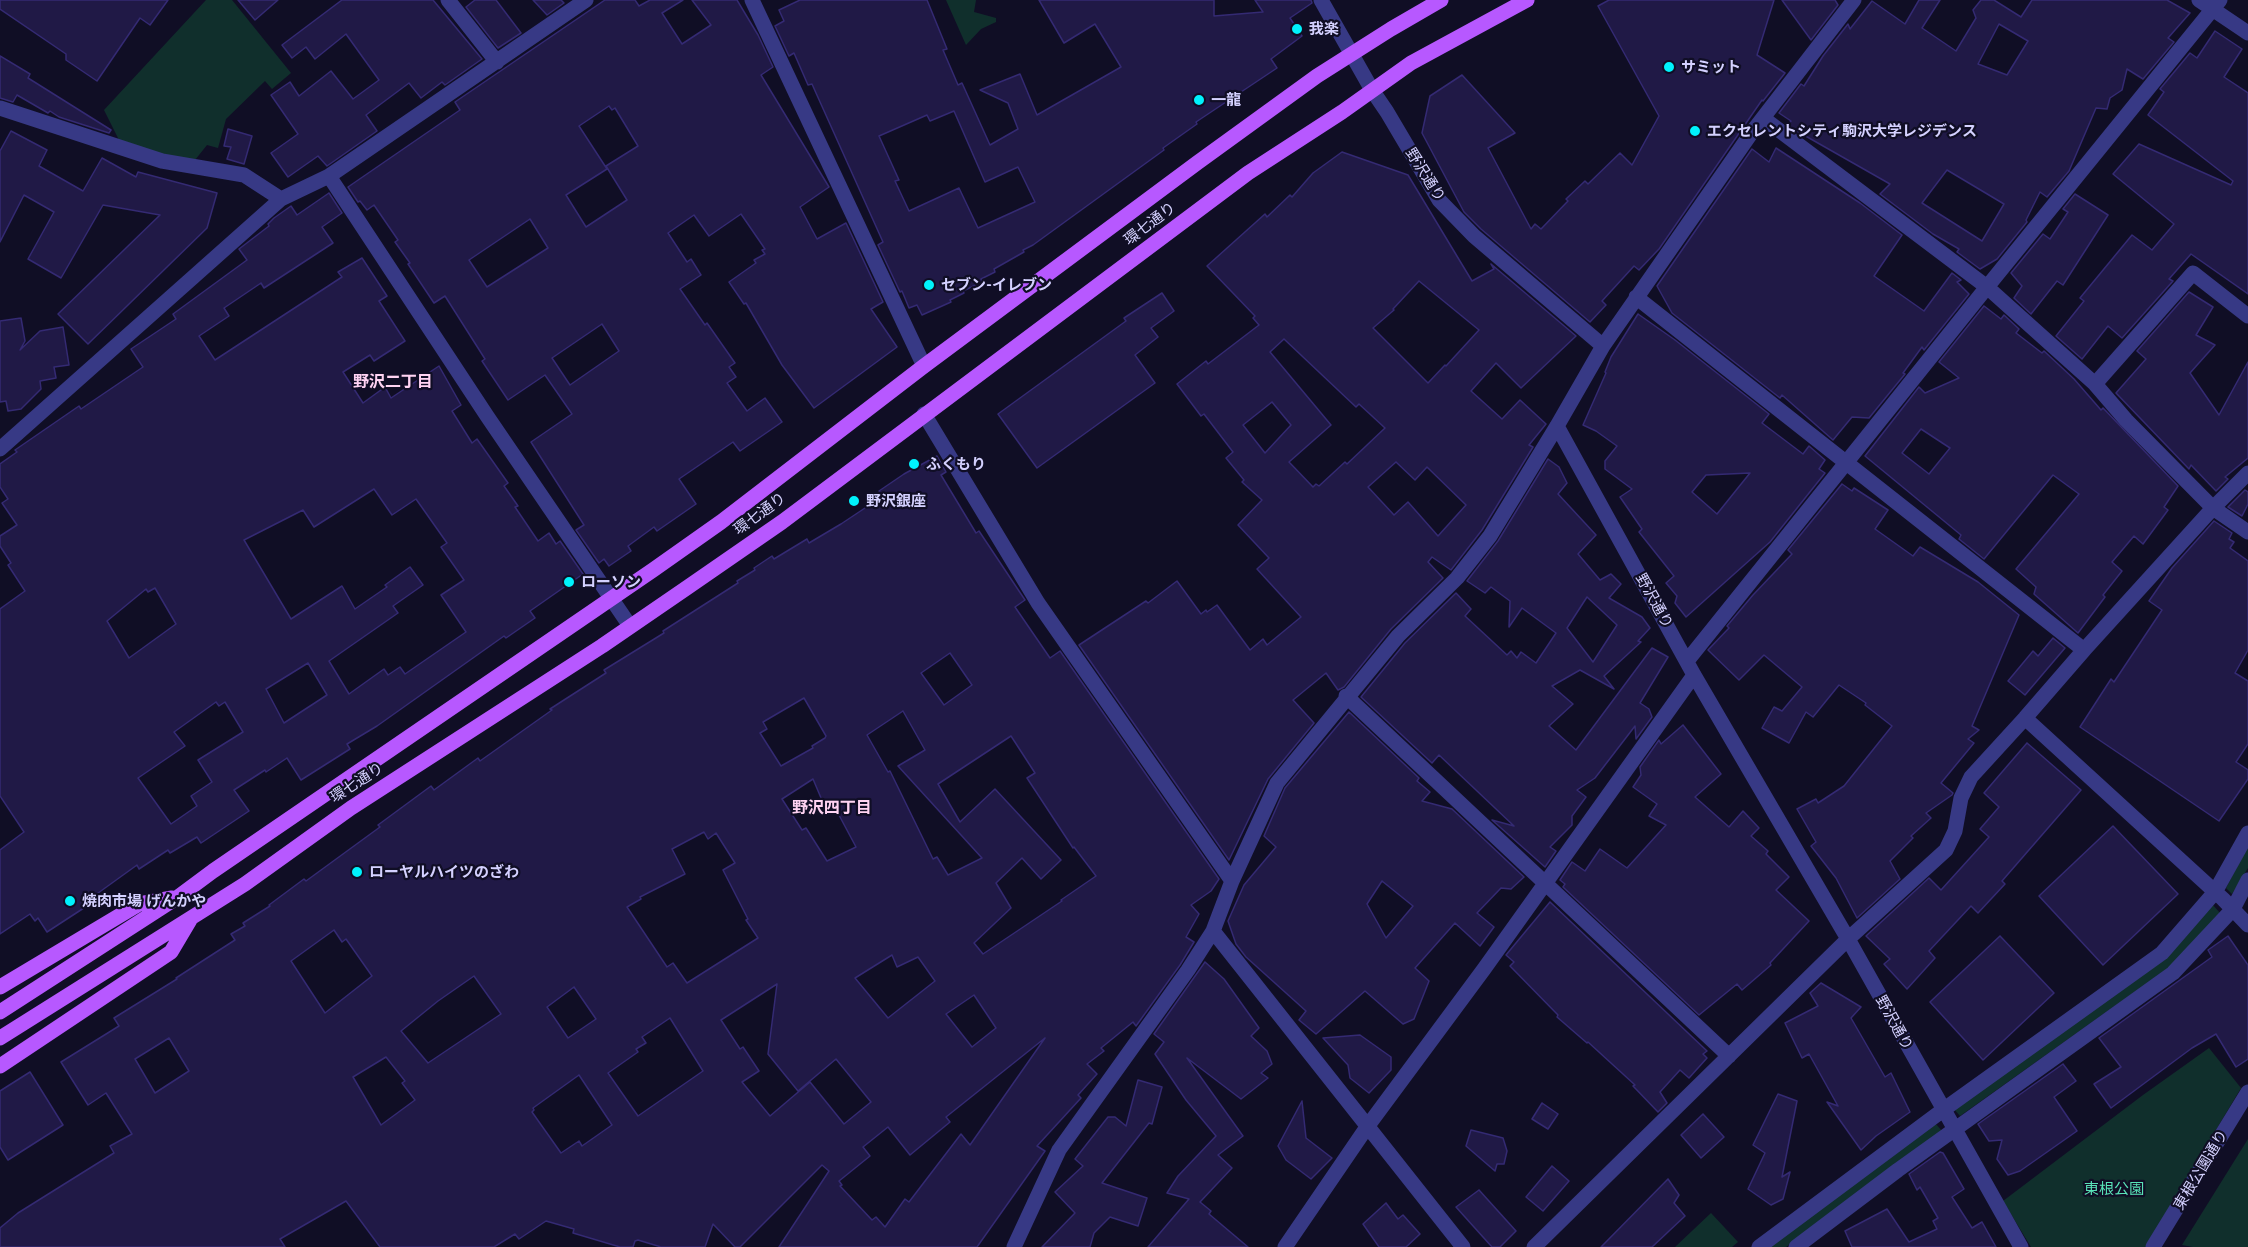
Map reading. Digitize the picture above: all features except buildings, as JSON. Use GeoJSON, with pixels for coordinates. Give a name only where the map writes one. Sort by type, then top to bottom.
{"type":"FeatureCollection","features":[{"type":"Feature","properties":{"kind":"main road","name":"環七通り"},"geometry":{"type":"LineString","coordinates":[[0,1012],[178,897],[721,522],[924,366],[1317,76],[1441,0]]}},
{"type":"Feature","properties":{"kind":"main road","name":"環七通り"},"geometry":{"type":"LineString","coordinates":[[0,1038],[245,884],[351,808],[630,626],[782,522],[1248,173],[1342,112],[1411,63],[1527,0]]}},
{"type":"Feature","properties":{"kind":"main road"},"geometry":{"type":"LineString","coordinates":[[0,987],[139,903],[178,897]]}},
{"type":"Feature","properties":{"kind":"main road"},"geometry":{"type":"LineString","coordinates":[[0,1066],[171,952],[191,918]]}},
{"type":"Feature","properties":{"kind":"street"},"geometry":{"type":"LineString","coordinates":[[448,0],[497,62]]}},
{"type":"Feature","properties":{"kind":"street"},"geometry":{"type":"LineString","coordinates":[[0,449],[281,199],[329,176],[586,0]]}},
{"type":"Feature","properties":{"kind":"street"},"geometry":{"type":"LineString","coordinates":[[752,0],[924,366]]}},
{"type":"Feature","properties":{"kind":"street","name":"野沢通り"},"geometry":{"type":"LineString","coordinates":[[1322,0],[1372,90],[1439,200],[1474,236],[1603,346]]}},
{"type":"Feature","properties":{"kind":"street"},"geometry":{"type":"LineString","coordinates":[[1014,1247],[1059,1150],[1188,970],[1213,931],[1232,881],[1277,783],[1346,696],[1398,636],[1457,578],[1490,536],[1603,346],[1636,297],[1763,118],[1854,0]]}},
{"type":"Feature","properties":{"kind":"street"},"geometry":{"type":"LineString","coordinates":[[2199,0],[2217,5],[2248,33]]}},
{"type":"Feature","properties":{"kind":"street"},"geometry":{"type":"LineString","coordinates":[[1284,1247],[1546,882],[1691,668],[1847,463],[1986,287],[2217,5]]}},
{"type":"Feature","properties":{"kind":"street"},"geometry":{"type":"LineString","coordinates":[[0,108],[162,161],[244,175],[281,199]]}},
{"type":"Feature","properties":{"kind":"street"},"geometry":{"type":"LineString","coordinates":[[1763,118],[1986,287],[2095,384],[2126,420],[2213,508],[2248,532]]}},
{"type":"Feature","properties":{"kind":"street"},"geometry":{"type":"LineString","coordinates":[[329,176],[487,416],[630,626]]}},
{"type":"Feature","properties":{"kind":"street"},"geometry":{"type":"LineString","coordinates":[[2095,384],[2193,273],[2248,316]]}},
{"type":"Feature","properties":{"kind":"street"},"geometry":{"type":"LineString","coordinates":[[1636,297],[2084,650]]}},
{"type":"Feature","properties":{"kind":"street"},"geometry":{"type":"LineString","coordinates":[[924,414],[1038,603],[1232,881]]}},
{"type":"Feature","properties":{"kind":"street","name":"野沢通り"},"geometry":{"type":"LineString","coordinates":[[1557,426],[1691,668],[1848,939],[2021,1247]]}},
{"type":"Feature","properties":{"kind":"street"},"geometry":{"type":"LineString","coordinates":[[1534,1247],[1848,939],[1946,850],[1955,831],[1961,798],[1971,777],[2213,508],[2248,473]]}},
{"type":"Feature","properties":{"kind":"street"},"geometry":{"type":"LineString","coordinates":[[1346,696],[1729,1056]]}},
{"type":"Feature","properties":{"kind":"street"},"geometry":{"type":"LineString","coordinates":[[2025,718],[2248,925]]}},
{"type":"Feature","properties":{"kind":"street"},"geometry":{"type":"LineString","coordinates":[[1759,1247],[1943,1110],[2162,953],[2215,892],[2248,833]]}},
{"type":"Feature","properties":{"kind":"street"},"geometry":{"type":"LineString","coordinates":[[1796,1247],[1954,1129],[2172,973],[2233,909],[2248,880]]}},
{"type":"Feature","properties":{"kind":"street"},"geometry":{"type":"LineString","coordinates":[[1213,931],[1463,1247]]}},
{"type":"Feature","properties":{"kind":"street","name":"東根公園通り"},"geometry":{"type":"LineString","coordinates":[[2153,1247],[2248,1092]]}},
{"type":"Feature","properties":{"kind":"green space"},"geometry":{"type":"Polygon","coordinates":[[[206,0],[232,0],[291,73],[272,89],[265,81],[226,119],[218,148],[207,145],[195,160],[167,156],[119,140],[104,110],[206,0]]]}},
{"type":"Feature","properties":{"kind":"green space"},"geometry":{"type":"Polygon","coordinates":[[[946,0],[976,0],[974,12],[996,18],[996,22],[981,29],[966,45],[946,0]]]}},
{"type":"Feature","properties":{"kind":"green space"},"geometry":{"type":"Polygon","coordinates":[[[2248,846],[2248,868],[2232,894],[2226,888],[2248,846]]]}},
{"type":"Feature","properties":{"kind":"green space"},"geometry":{"type":"Polygon","coordinates":[[[2212,904],[2220,913],[2175,963],[1960,1116],[1954,1109],[2212,904]]]}},
{"type":"Feature","properties":{"kind":"green space","name":"東根公園"},"geometry":{"type":"Polygon","coordinates":[[[2209,1048],[2241,1088],[2146,1247],[2031,1247],[2003,1201],[2209,1048]]]}},
{"type":"Feature","properties":{"kind":"green space"},"geometry":{"type":"Polygon","coordinates":[[[1935,1123],[1942,1131],[1842,1207],[1786,1247],[1770,1247],[1935,1123]]]}},
{"type":"Feature","properties":{"kind":"green space"},"geometry":{"type":"Polygon","coordinates":[[[2248,1139],[2248,1247],[2182,1245],[2248,1139]]]}},
{"type":"Feature","properties":{"kind":"green space"},"geometry":{"type":"Polygon","coordinates":[[[1711,1213],[1738,1242],[1732,1247],[1675,1247],[1711,1213]]]}},
{"type":"Feature","properties":{"kind":"place","name":"我楽"},"geometry":{"type":"Point","coordinates":[1297,29]}},
{"type":"Feature","properties":{"kind":"place","name":"サミット"},"geometry":{"type":"Point","coordinates":[1669,67]}},
{"type":"Feature","properties":{"kind":"place","name":"一龍"},"geometry":{"type":"Point","coordinates":[1199,100]}},
{"type":"Feature","properties":{"kind":"place","name":"エクセレントシティ駒沢大学レジデンス"},"geometry":{"type":"Point","coordinates":[1695,131]}},
{"type":"Feature","properties":{"kind":"place","name":"セブン-イレブン"},"geometry":{"type":"Point","coordinates":[929,285]}},
{"type":"Feature","properties":{"kind":"place","name":"ふくもり"},"geometry":{"type":"Point","coordinates":[914,464]}},
{"type":"Feature","properties":{"kind":"place","name":"野沢銀座"},"geometry":{"type":"Point","coordinates":[854,501]}},
{"type":"Feature","properties":{"kind":"place","name":"ローソン"},"geometry":{"type":"Point","coordinates":[569,582]}},
{"type":"Feature","properties":{"kind":"place","name":"ローヤルハイツのざわ"},"geometry":{"type":"Point","coordinates":[357,872]}},
{"type":"Feature","properties":{"kind":"place","name":"焼肉市場 げんかや"},"geometry":{"type":"Point","coordinates":[70,901]}},
{"type":"Feature","properties":{"kind":"district","name":"野沢二丁目"},"geometry":{"type":"Point","coordinates":[393,382]}},
{"type":"Feature","properties":{"kind":"district","name":"野沢四丁目"},"geometry":{"type":"Point","coordinates":[832,808]}}]}
